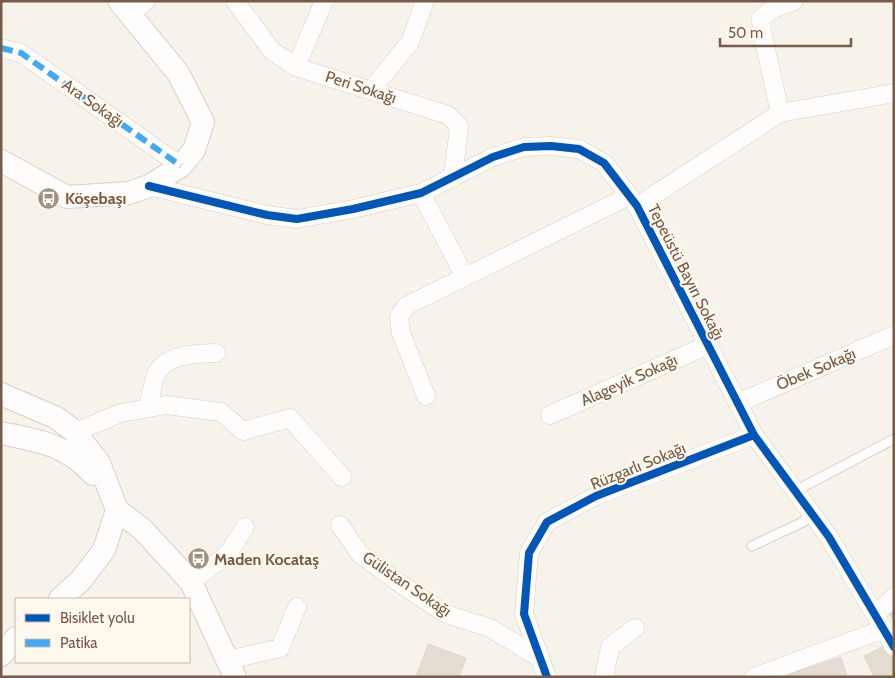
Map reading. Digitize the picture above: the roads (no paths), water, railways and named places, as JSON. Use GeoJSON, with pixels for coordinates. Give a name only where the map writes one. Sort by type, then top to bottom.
{"type":"FeatureCollection","features":[{"type":"Feature","properties":{"kind":"street","name":"Peri Sokağı"},"geometry":{"type":"LineString","coordinates":[[235,1],[272,51],[296,67],[448,115],[459,126],[453,178]]}},
{"type":"Feature","properties":{"kind":"street"},"geometry":{"type":"LineString","coordinates":[[296,67],[324,1]]}},
{"type":"Feature","properties":{"kind":"street"},"geometry":{"type":"LineString","coordinates":[[372,90],[410,42],[425,1]]}},
{"type":"Feature","properties":{"kind":"street"},"geometry":{"type":"LineString","coordinates":[[780,113],[762,32],[761,18],[773,9],[794,1]]}},
{"type":"Feature","properties":{"kind":"street"},"geometry":{"type":"LineString","coordinates":[[1,161],[67,197],[129,193],[149,186],[182,166],[194,150],[203,122],[178,73],[132,6]]}},
{"type":"Feature","properties":{"kind":"street","name":"Ara Sokağı"},"geometry":{"type":"LineString","coordinates":[[1,48],[20,52],[182,166]]}},
{"type":"Feature","properties":{"kind":"street"},"geometry":{"type":"LineString","coordinates":[[426,396],[401,333],[399,317],[406,306],[465,277],[633,201],[780,113],[894,93]]}},
{"type":"Feature","properties":{"kind":"street","name":"Tepeüstü Bayırı Sokağı"},"geometry":{"type":"LineString","coordinates":[[149,186],[268,215],[297,219],[353,209],[421,193],[493,157],[524,146],[579,149],[604,163],[633,201],[754,435],[829,537],[894,647]]}},
{"type":"Feature","properties":{"kind":"street"},"geometry":{"type":"LineString","coordinates":[[421,193],[465,277]]}},
{"type":"Feature","properties":{"kind":"street","name":"Öbek Sokağı"},"geometry":{"type":"LineString","coordinates":[[738,403],[894,336]]}},
{"type":"Feature","properties":{"kind":"street","name":"Alageyik Sokağı"},"geometry":{"type":"LineString","coordinates":[[550,415],[708,344]]}},
{"type":"Feature","properties":{"kind":"street"},"geometry":{"type":"LineString","coordinates":[[148,408],[158,370],[170,360],[193,354],[216,353]]}},
{"type":"Feature","properties":{"kind":"street"},"geometry":{"type":"LineString","coordinates":[[1,394],[57,418],[75,432],[99,463],[117,510],[142,529],[191,582],[231,669],[280,648],[297,607]]}},
{"type":"Feature","properties":{"kind":"street"},"geometry":{"type":"LineString","coordinates":[[75,432],[121,413],[166,405],[222,412],[243,431],[290,418],[342,477]]}},
{"type":"Feature","properties":{"kind":"street"},"geometry":{"type":"LineString","coordinates":[[1,433],[53,445],[79,458],[108,488]]}},
{"type":"Feature","properties":{"kind":"street","name":"Rüzgarlı Sokağı"},"geometry":{"type":"LineString","coordinates":[[547,677],[538,657],[524,614],[529,553],[547,522],[596,496],[754,435]]}},
{"type":"Feature","properties":{"kind":"street"},"geometry":{"type":"LineString","coordinates":[[61,598],[81,580],[104,550],[117,510]]}},
{"type":"Feature","properties":{"kind":"street","name":"Gülistan Sokağı"},"geometry":{"type":"LineString","coordinates":[[340,525],[360,554],[405,587],[446,614],[490,628],[538,657]]}},
{"type":"Feature","properties":{"kind":"street"},"geometry":{"type":"LineString","coordinates":[[191,582],[228,554],[245,527]]}},
{"type":"Feature","properties":{"kind":"street"},"geometry":{"type":"LineString","coordinates":[[754,677],[879,622],[894,597]]}},
{"type":"Feature","properties":{"kind":"street"},"geometry":{"type":"LineString","coordinates":[[604,677],[610,647],[635,628]]}},
{"type":"Feature","properties":{"kind":"street"},"geometry":{"type":"LineString","coordinates":[[1,655],[15,639]]}},
{"type":"Feature","properties":{"kind":"lane"},"geometry":{"type":"LineString","coordinates":[[795,491],[894,439]]}},
{"type":"Feature","properties":{"kind":"lane"},"geometry":{"type":"LineString","coordinates":[[752,546],[803,522],[811,513]]}},
{"type":"Feature","properties":{"kind":"place","name":"Köşebaşı"},"geometry":{"type":"Point","coordinates":[49,198]}},
{"type":"Feature","properties":{"kind":"place","name":"Maden Kocataş"},"geometry":{"type":"Point","coordinates":[198,559]}}]}
